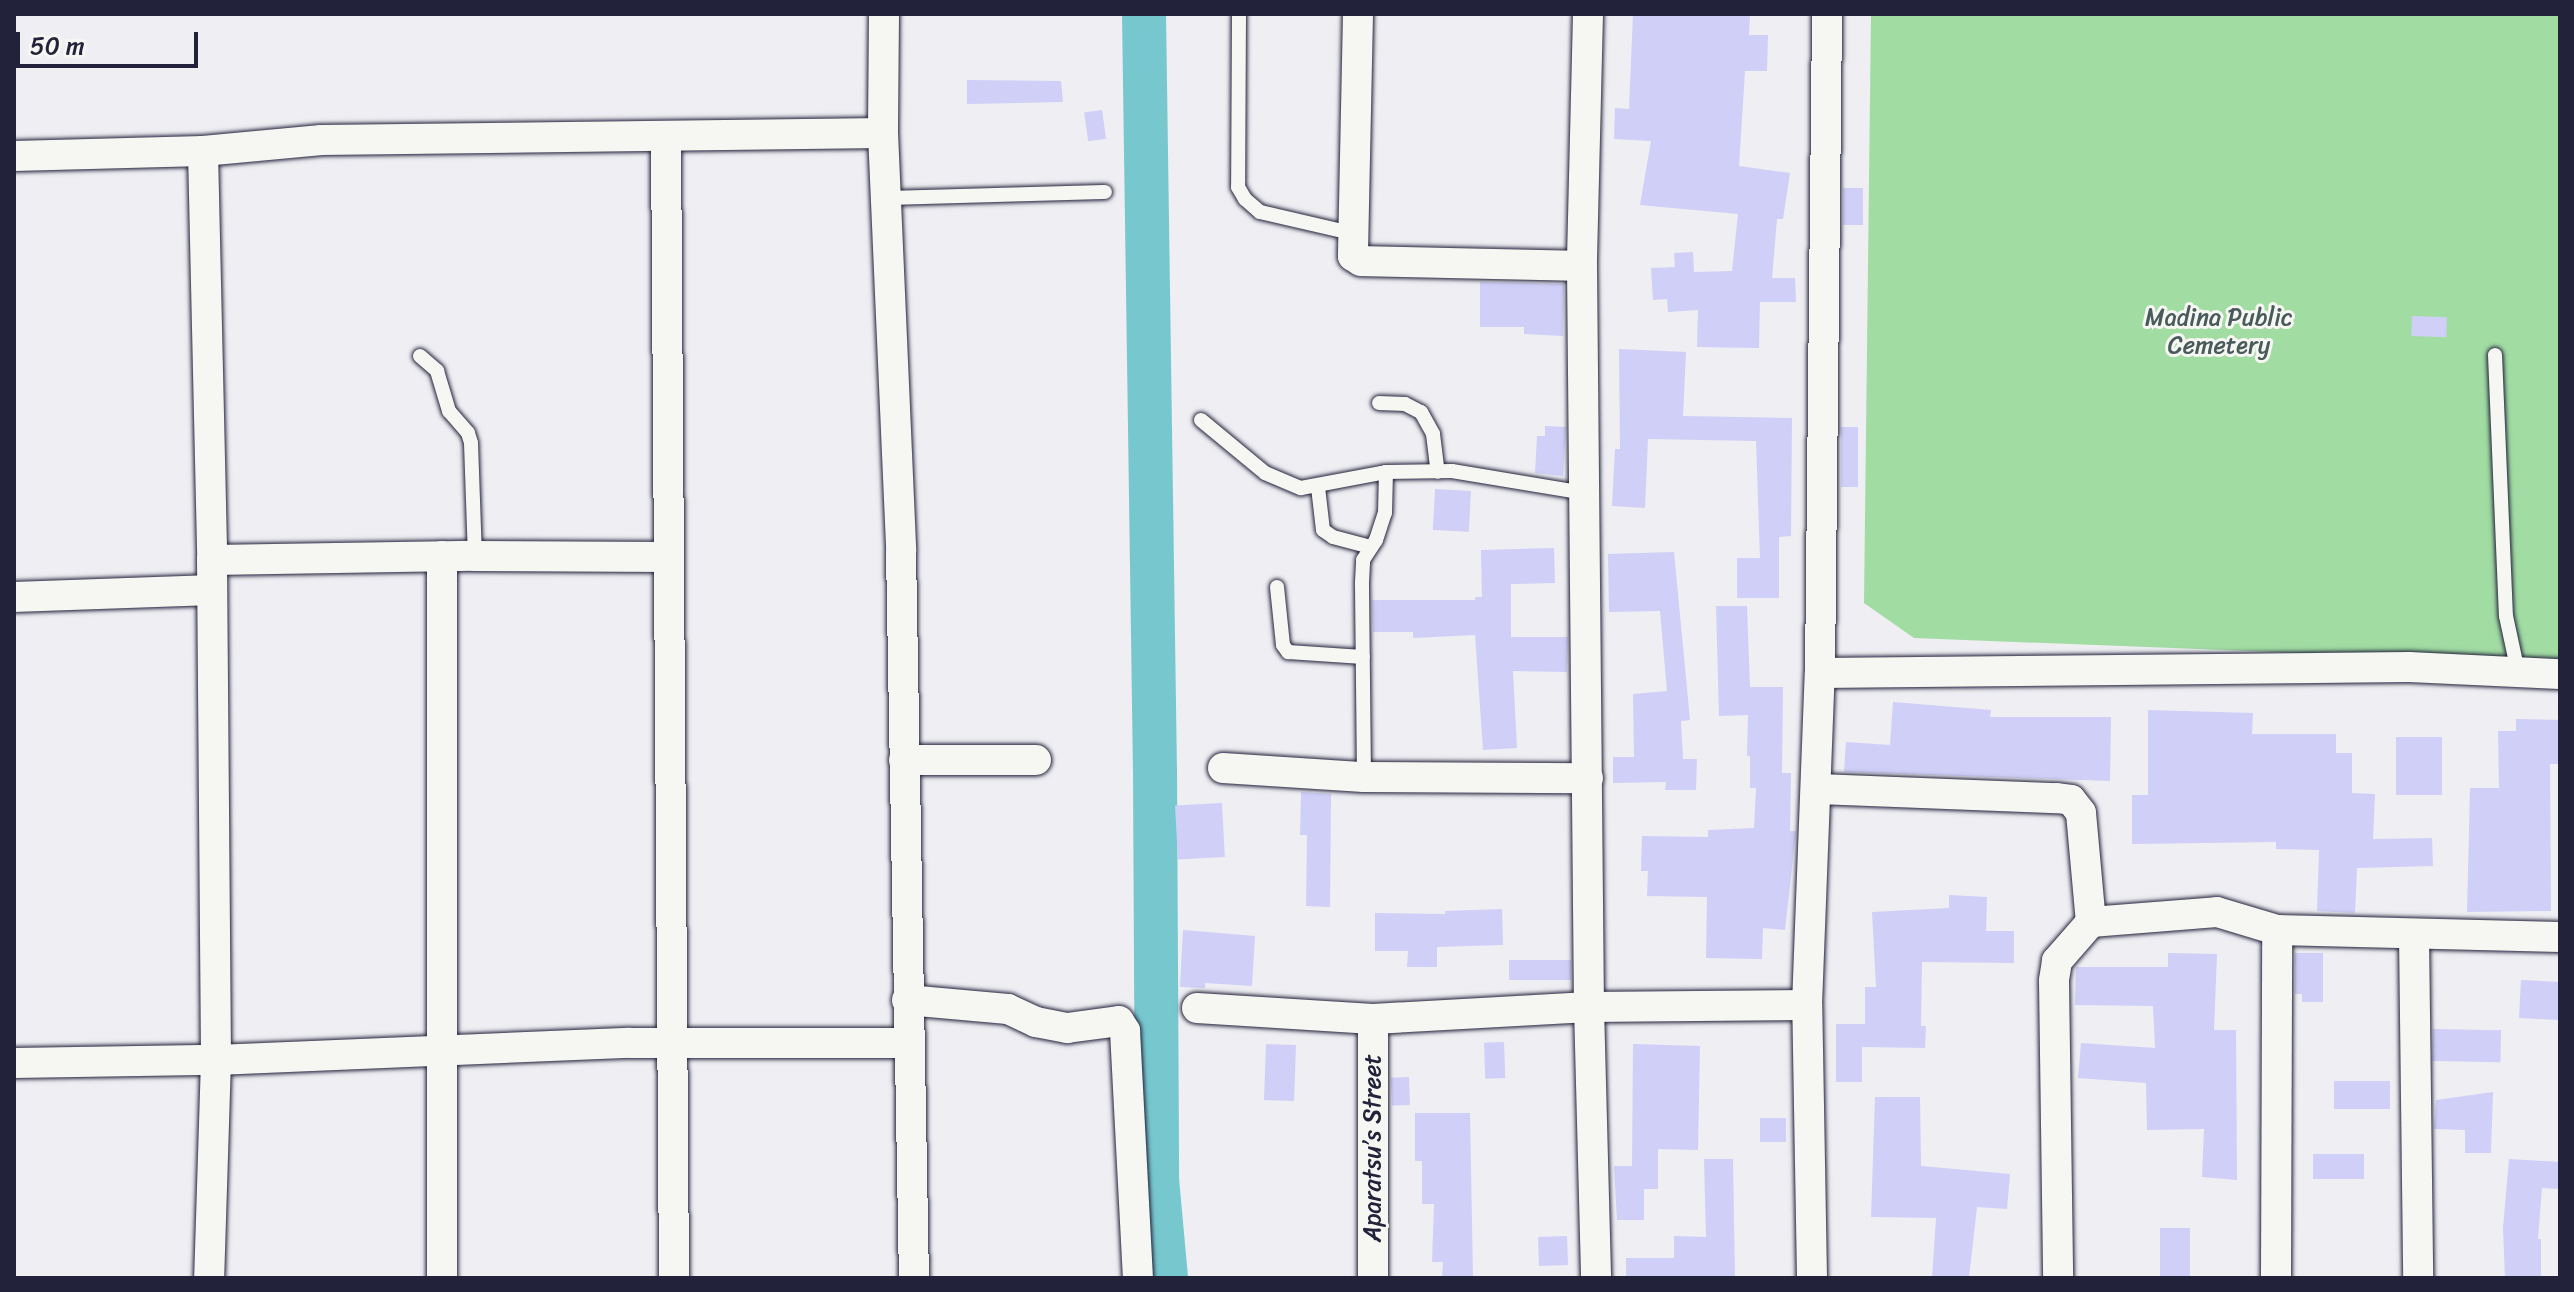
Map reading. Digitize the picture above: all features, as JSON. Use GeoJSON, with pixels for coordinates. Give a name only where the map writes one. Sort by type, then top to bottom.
{"type":"FeatureCollection","features":[{"type":"Feature","properties":{"kind":"street"},"geometry":{"type":"LineString","coordinates":[[884,14],[883,133],[901,551],[914,1278]]}},
{"type":"Feature","properties":{"kind":"street"},"geometry":{"type":"LineString","coordinates":[[1358,14],[1351,233],[1353,256],[1361,261],[1582,266]]}},
{"type":"Feature","properties":{"kind":"street"},"geometry":{"type":"LineString","coordinates":[[1588,14],[1582,266],[1589,1007],[1596,1278]]}},
{"type":"Feature","properties":{"kind":"street"},"geometry":{"type":"LineString","coordinates":[[1812,1278],[1807,1005],[1818,789],[1827,14]]}},
{"type":"Feature","properties":{"kind":"street"},"geometry":{"type":"LineString","coordinates":[[14,156],[203,151],[321,140],[883,133]]}},
{"type":"Feature","properties":{"kind":"street"},"geometry":{"type":"LineString","coordinates":[[666,137],[674,1278]]}},
{"type":"Feature","properties":{"kind":"street"},"geometry":{"type":"LineString","coordinates":[[203,151],[212,560],[216,1060],[209,1278]]}},
{"type":"Feature","properties":{"kind":"street"},"geometry":{"type":"LineString","coordinates":[[212,560],[442,556],[668,557]]}},
{"type":"Feature","properties":{"kind":"street"},"geometry":{"type":"LineString","coordinates":[[442,556],[442,1278]]}},
{"type":"Feature","properties":{"kind":"street"},"geometry":{"type":"LineString","coordinates":[[14,597],[212,590]]}},
{"type":"Feature","properties":{"kind":"street"},"geometry":{"type":"LineString","coordinates":[[1820,673],[2409,667],[2560,674]]}},
{"type":"Feature","properties":{"kind":"street"},"geometry":{"type":"LineString","coordinates":[[904,760],[1036,760]]}},
{"type":"Feature","properties":{"kind":"street"},"geometry":{"type":"LineString","coordinates":[[1223,768],[1364,777],[1588,778]]}},
{"type":"Feature","properties":{"kind":"street"},"geometry":{"type":"LineString","coordinates":[[1818,789],[2071,800],[2081,813],[2091,922]]}},
{"type":"Feature","properties":{"kind":"street"},"geometry":{"type":"LineString","coordinates":[[2058,1278],[2054,981],[2057,961],[2091,922],[2217,912],[2277,930],[2560,937]]}},
{"type":"Feature","properties":{"kind":"street"},"geometry":{"type":"LineString","coordinates":[[2276,1278],[2277,930]]}},
{"type":"Feature","properties":{"kind":"street"},"geometry":{"type":"LineString","coordinates":[[2414,934],[2418,1278]]}},
{"type":"Feature","properties":{"kind":"street"},"geometry":{"type":"LineString","coordinates":[[907,1000],[1008,1009],[1036,1022],[1067,1028],[1119,1021],[1125,1031],[1138,1278]]}},
{"type":"Feature","properties":{"kind":"street"},"geometry":{"type":"LineString","coordinates":[[1197,1008],[1373,1019],[1589,1007],[1807,1005]]}},
{"type":"Feature","properties":{"kind":"street","name":"Aparatsu’s Street"},"geometry":{"type":"LineString","coordinates":[[1373,1019],[1373,1278]]}},
{"type":"Feature","properties":{"kind":"street"},"geometry":{"type":"LineString","coordinates":[[14,1063],[216,1060],[630,1043],[908,1043]]}},
{"type":"Feature","properties":{"kind":"lane"},"geometry":{"type":"LineString","coordinates":[[1239,14],[1238,187],[1245,199],[1260,212],[1351,233]]}},
{"type":"Feature","properties":{"kind":"lane"},"geometry":{"type":"LineString","coordinates":[[886,198],[1105,192]]}},
{"type":"Feature","properties":{"kind":"lane"},"geometry":{"type":"LineString","coordinates":[[2495,355],[2506,616],[2518,672]]}},
{"type":"Feature","properties":{"kind":"lane"},"geometry":{"type":"LineString","coordinates":[[420,356],[437,371],[449,411],[468,433],[471,443],[475,556]]}},
{"type":"Feature","properties":{"kind":"lane"},"geometry":{"type":"LineString","coordinates":[[1379,403],[1405,404],[1421,412],[1433,434],[1438,472]]}},
{"type":"Feature","properties":{"kind":"lane"},"geometry":{"type":"LineString","coordinates":[[1201,420],[1265,473],[1285,484],[1318,487],[1345,478],[1386,472],[1438,472],[1494,475],[1585,493]]}},
{"type":"Feature","properties":{"kind":"lane"},"geometry":{"type":"LineString","coordinates":[[1364,777],[1363,560],[1385,513],[1386,472]]}},
{"type":"Feature","properties":{"kind":"lane"},"geometry":{"type":"LineString","coordinates":[[1318,487],[1323,530],[1333,537],[1371,547]]}},
{"type":"Feature","properties":{"kind":"lane"},"geometry":{"type":"LineString","coordinates":[[1277,587],[1283,645],[1288,652],[1363,657]]}},
{"type":"Feature","properties":{"kind":"green space","name":"Madina Public Cemetery"},"geometry":{"type":"Polygon","coordinates":[[[1871,14],[2560,14],[2560,663],[1914,638],[1864,603],[1871,14]]]}},
{"type":"Feature","properties":{"kind":"building"},"geometry":{"type":"Polygon","coordinates":[[[1633,14],[1750,14],[1749,35],[1768,35],[1767,71],[1745,71],[1739,166],[1790,173],[1783,219],[1777,219],[1772,278],[1795,278],[1796,302],[1760,302],[1759,348],[1697,347],[1698,310],[1668,312],[1667,299],[1653,300],[1651,268],[1675,267],[1674,253],[1693,252],[1694,272],[1732,271],[1738,214],[1640,205],[1651,141],[1614,139],[1615,108],[1629,109],[1633,14]]]}},
{"type":"Feature","properties":{"kind":"building"},"geometry":{"type":"Polygon","coordinates":[[[967,80],[1061,81],[1063,102],[967,104],[967,80]]]}},
{"type":"Feature","properties":{"kind":"building"},"geometry":{"type":"Polygon","coordinates":[[[1102,110],[1106,139],[1088,141],[1084,113],[1102,110]]]}},
{"type":"Feature","properties":{"kind":"building"},"geometry":{"type":"Polygon","coordinates":[[[1843,188],[1863,188],[1863,225],[1843,225],[1843,188]]]}},
{"type":"Feature","properties":{"kind":"building"},"geometry":{"type":"Polygon","coordinates":[[[1480,282],[1564,284],[1563,336],[1524,334],[1524,327],[1480,327],[1480,282]]]}},
{"type":"Feature","properties":{"kind":"building"},"geometry":{"type":"Polygon","coordinates":[[[2412,316],[2447,317],[2446,337],[2411,336],[2412,316]]]}},
{"type":"Feature","properties":{"kind":"building"},"geometry":{"type":"Polygon","coordinates":[[[1619,349],[1686,352],[1683,416],[1792,418],[1791,536],[1779,537],[1779,598],[1737,598],[1737,558],[1760,558],[1756,441],[1648,439],[1645,508],[1612,506],[1615,449],[1620,449],[1619,349]]]}},
{"type":"Feature","properties":{"kind":"building"},"geometry":{"type":"Polygon","coordinates":[[[1545,426],[1566,427],[1563,476],[1535,473],[1537,436],[1545,436],[1545,426]]]}},
{"type":"Feature","properties":{"kind":"building"},"geometry":{"type":"Polygon","coordinates":[[[1841,427],[1858,427],[1858,487],[1841,487],[1841,427]]]}},
{"type":"Feature","properties":{"kind":"building"},"geometry":{"type":"Polygon","coordinates":[[[1435,489],[1471,491],[1469,532],[1433,530],[1435,489]]]}},
{"type":"Feature","properties":{"kind":"building"},"geometry":{"type":"Polygon","coordinates":[[[1554,548],[1555,583],[1511,584],[1511,637],[1568,637],[1567,672],[1513,671],[1517,748],[1483,750],[1475,635],[1413,638],[1413,632],[1373,632],[1372,600],[1475,600],[1475,597],[1482,597],[1481,550],[1554,548]]]}},
{"type":"Feature","properties":{"kind":"building"},"geometry":{"type":"Polygon","coordinates":[[[1674,552],[1690,720],[1681,721],[1683,759],[1697,759],[1696,790],[1665,790],[1666,782],[1613,783],[1613,757],[1634,757],[1633,694],[1667,691],[1660,611],[1609,612],[1608,554],[1674,552]]]}},
{"type":"Feature","properties":{"kind":"building"},"geometry":{"type":"Polygon","coordinates":[[[1716,606],[1747,606],[1750,687],[1783,687],[1782,773],[1791,773],[1790,831],[1796,831],[1785,930],[1763,928],[1762,959],[1706,958],[1707,897],[1647,896],[1648,871],[1641,871],[1642,836],[1708,837],[1708,830],[1754,828],[1756,788],[1750,788],[1748,715],[1719,716],[1716,606]]]}},
{"type":"Feature","properties":{"kind":"building"},"geometry":{"type":"Polygon","coordinates":[[[1893,702],[1991,710],[1990,717],[2111,717],[2110,781],[1844,772],[1846,742],[1890,745],[1893,702]]]}},
{"type":"Feature","properties":{"kind":"building"},"geometry":{"type":"Polygon","coordinates":[[[2148,710],[2253,713],[2252,734],[2336,734],[2336,753],[2352,753],[2352,793],[2375,794],[2373,839],[2432,838],[2433,866],[2357,868],[2355,913],[2317,911],[2319,850],[2276,849],[2276,842],[2132,844],[2132,795],[2148,795],[2148,710]]]}},
{"type":"Feature","properties":{"kind":"building"},"geometry":{"type":"Polygon","coordinates":[[[2516,719],[2560,720],[2560,764],[2550,764],[2551,911],[2467,912],[2470,788],[2499,788],[2498,731],[2516,731],[2516,719]]]}},
{"type":"Feature","properties":{"kind":"building"},"geometry":{"type":"Polygon","coordinates":[[[2396,737],[2442,737],[2442,795],[2396,795],[2396,737]]]}},
{"type":"Feature","properties":{"kind":"building"},"geometry":{"type":"Polygon","coordinates":[[[1301,792],[1331,794],[1330,907],[1306,906],[1307,835],[1300,835],[1301,792]]]}},
{"type":"Feature","properties":{"kind":"building"},"geometry":{"type":"Polygon","coordinates":[[[1222,803],[1225,857],[1178,859],[1175,805],[1222,803]]]}},
{"type":"Feature","properties":{"kind":"building"},"geometry":{"type":"Polygon","coordinates":[[[1949,895],[1987,897],[1986,931],[2014,931],[2014,963],[1922,962],[1921,1026],[1926,1026],[1925,1048],[1862,1047],[1862,1082],[1836,1082],[1836,1024],[1865,1024],[1865,987],[1876,987],[1872,912],[1949,908],[1949,895]]]}},
{"type":"Feature","properties":{"kind":"building"},"geometry":{"type":"Polygon","coordinates":[[[1502,909],[1503,945],[1437,947],[1437,967],[1407,967],[1408,951],[1375,951],[1375,913],[1445,914],[1445,911],[1502,909]]]}},
{"type":"Feature","properties":{"kind":"building"},"geometry":{"type":"Polygon","coordinates":[[[1183,930],[1255,936],[1252,986],[1205,983],[1205,988],[1180,987],[1183,930]]]}},
{"type":"Feature","properties":{"kind":"building"},"geometry":{"type":"Polygon","coordinates":[[[2168,953],[2217,954],[2214,1030],[2236,1030],[2237,1180],[2202,1177],[2204,1129],[2147,1130],[2146,1083],[2078,1078],[2081,1043],[2155,1048],[2153,1006],[2075,1005],[2076,967],[2168,967],[2168,953]]]}},
{"type":"Feature","properties":{"kind":"building"},"geometry":{"type":"Polygon","coordinates":[[[2295,953],[2323,953],[2323,1002],[2302,1002],[2302,994],[2295,994],[2295,953]]]}},
{"type":"Feature","properties":{"kind":"building"},"geometry":{"type":"Polygon","coordinates":[[[1509,960],[1571,960],[1571,980],[1509,980],[1509,960]]]}},
{"type":"Feature","properties":{"kind":"building"},"geometry":{"type":"Polygon","coordinates":[[[2521,980],[2560,982],[2558,1020],[2519,1018],[2521,980]]]}},
{"type":"Feature","properties":{"kind":"building"},"geometry":{"type":"Polygon","coordinates":[[[2433,1029],[2501,1030],[2500,1062],[2432,1061],[2433,1029]]]}},
{"type":"Feature","properties":{"kind":"building"},"geometry":{"type":"Polygon","coordinates":[[[1504,1042],[1505,1078],[1485,1079],[1484,1043],[1504,1042]]]}},
{"type":"Feature","properties":{"kind":"building"},"geometry":{"type":"Polygon","coordinates":[[[1266,1044],[1296,1045],[1294,1101],[1264,1100],[1266,1044]]]}},
{"type":"Feature","properties":{"kind":"building"},"geometry":{"type":"Polygon","coordinates":[[[1633,1044],[1700,1046],[1698,1150],[1658,1149],[1658,1189],[1644,1189],[1644,1220],[1617,1220],[1614,1166],[1632,1166],[1633,1044]]]}},
{"type":"Feature","properties":{"kind":"building"},"geometry":{"type":"Polygon","coordinates":[[[1409,1077],[1410,1105],[1392,1106],[1391,1078],[1409,1077]]]}},
{"type":"Feature","properties":{"kind":"building"},"geometry":{"type":"Polygon","coordinates":[[[2334,1081],[2390,1081],[2390,1109],[2334,1109],[2334,1081]]]}},
{"type":"Feature","properties":{"kind":"building"},"geometry":{"type":"Polygon","coordinates":[[[2493,1092],[2491,1153],[2465,1153],[2465,1130],[2434,1129],[2436,1100],[2493,1092]]]}},
{"type":"Feature","properties":{"kind":"building"},"geometry":{"type":"Polygon","coordinates":[[[1875,1097],[1920,1097],[1921,1166],[2010,1174],[2007,1209],[1977,1207],[1969,1278],[1932,1278],[1936,1218],[1871,1217],[1875,1097]]]}},
{"type":"Feature","properties":{"kind":"building"},"geometry":{"type":"Polygon","coordinates":[[[1415,1113],[1470,1113],[1473,1278],[1442,1278],[1443,1262],[1432,1262],[1434,1204],[1422,1204],[1422,1161],[1415,1161],[1415,1113]]]}},
{"type":"Feature","properties":{"kind":"building"},"geometry":{"type":"Polygon","coordinates":[[[1760,1118],[1786,1118],[1786,1142],[1760,1142],[1760,1118]]]}},
{"type":"Feature","properties":{"kind":"building"},"geometry":{"type":"Polygon","coordinates":[[[2313,1154],[2364,1154],[2364,1179],[2313,1179],[2313,1154]]]}},
{"type":"Feature","properties":{"kind":"building"},"geometry":{"type":"Polygon","coordinates":[[[1704,1159],[1733,1159],[1735,1278],[1626,1278],[1626,1258],[1674,1258],[1674,1236],[1706,1237],[1704,1159]]]}},
{"type":"Feature","properties":{"kind":"building"},"geometry":{"type":"Polygon","coordinates":[[[2509,1159],[2560,1162],[2560,1189],[2542,1188],[2538,1239],[2541,1239],[2541,1278],[2505,1278],[2503,1228],[2509,1159]]]}},
{"type":"Feature","properties":{"kind":"building"},"geometry":{"type":"Polygon","coordinates":[[[2160,1228],[2190,1228],[2190,1278],[2160,1278],[2160,1228]]]}},
{"type":"Feature","properties":{"kind":"building"},"geometry":{"type":"Polygon","coordinates":[[[1567,1236],[1568,1265],[1539,1266],[1538,1237],[1567,1236]]]}},
{"type":"Feature","properties":{"kind":"waterway"},"geometry":{"type":"LineString","coordinates":[[1144,14],[1155,772],[1157,1179],[1166,1278]]}}]}
